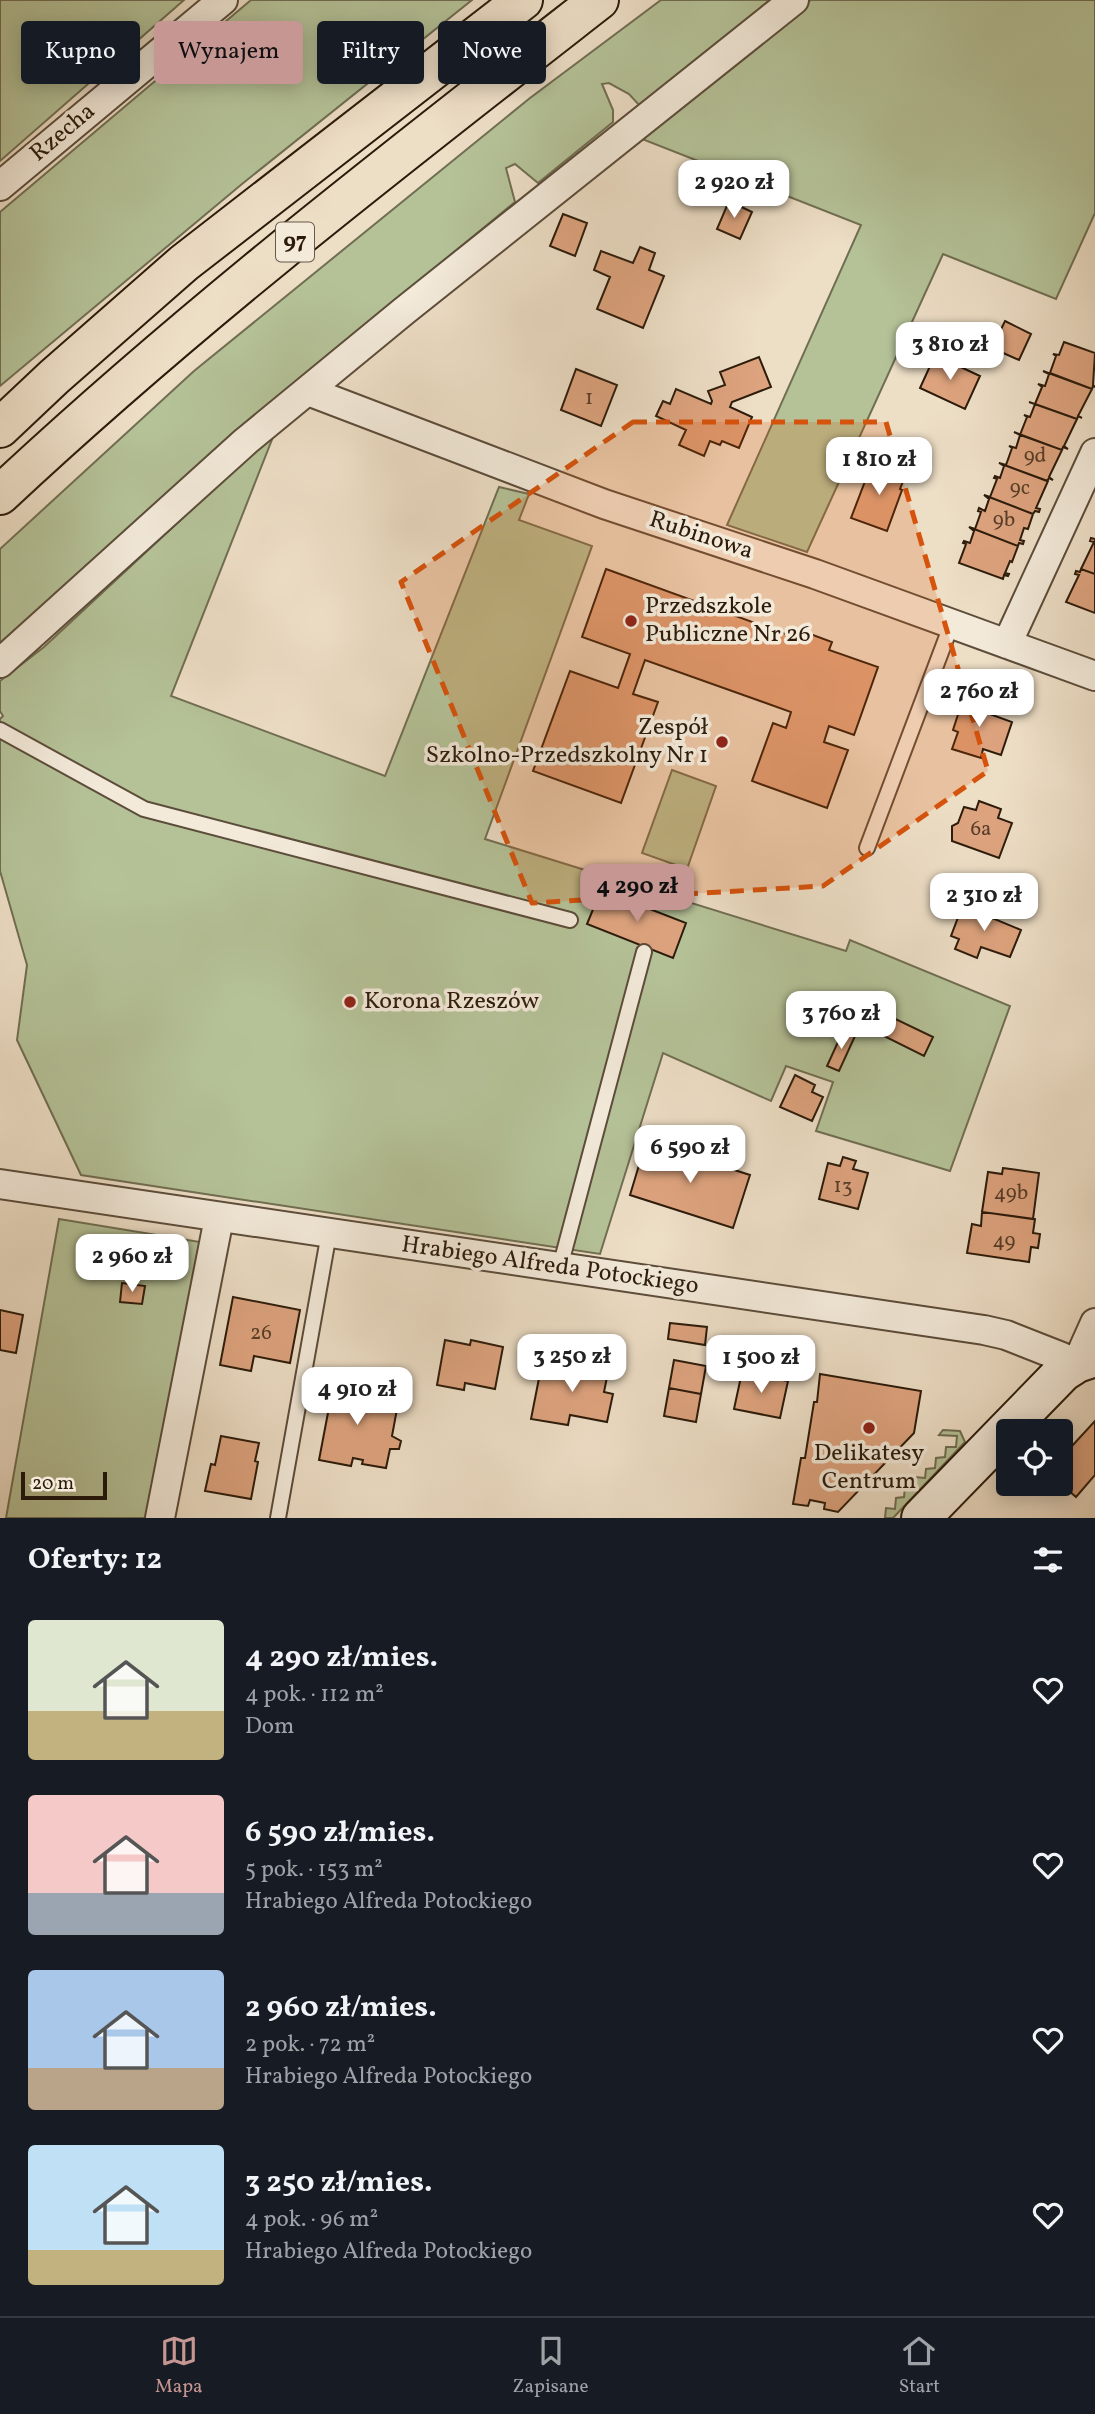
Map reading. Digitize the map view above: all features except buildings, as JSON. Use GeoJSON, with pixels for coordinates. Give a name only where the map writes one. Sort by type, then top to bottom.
{"type":"FeatureCollection","features":[{"type":"Feature","properties":{"kind":"main road","name":"97"},"geometry":{"type":"LineString","coordinates":[[0,428],[184,263],[523,0]]}},
{"type":"Feature","properties":{"kind":"main road","name":"97"},"geometry":{"type":"LineString","coordinates":[[0,495],[81,418],[231,293],[599,0]]}},
{"type":"Feature","properties":{"kind":"street","name":"Rzecha"},"geometry":{"type":"LineString","coordinates":[[0,186],[223,0]]}},
{"type":"Feature","properties":{"kind":"street"},"geometry":{"type":"LineString","coordinates":[[0,663],[207,476],[308,391],[794,0]]}},
{"type":"Feature","properties":{"kind":"street","name":"Rubinowa"},"geometry":{"type":"LineString","coordinates":[[308,391],[604,504],[790,565],[1095,676]]}},
{"type":"Feature","properties":{"kind":"street"},"geometry":{"type":"LineString","coordinates":[[1007,644],[1095,453]]}},
{"type":"Feature","properties":{"kind":"street","name":"Hrabiego Alfreda Potockiego"},"geometry":{"type":"LineString","coordinates":[[0,1184],[984,1330],[1086,1360]]}},
{"type":"Feature","properties":{"kind":"street"},"geometry":{"type":"LineString","coordinates":[[160,1518],[219,1218]]}},
{"type":"Feature","properties":{"kind":"street"},"geometry":{"type":"LineString","coordinates":[[920,1518],[1051,1383],[1086,1360],[1095,1323]]}},
{"type":"Feature","properties":{"kind":"lane"},"geometry":{"type":"LineString","coordinates":[[867,848],[951,623]]}},
{"type":"Feature","properties":{"kind":"lane"},"geometry":{"type":"LineString","coordinates":[[0,730],[144,809],[570,920]]}},
{"type":"Feature","properties":{"kind":"lane"},"geometry":{"type":"LineString","coordinates":[[560,1267],[644,952]]}},
{"type":"Feature","properties":{"kind":"lane"},"geometry":{"type":"LineString","coordinates":[[278,1518],[329,1233]]}},
{"type":"Feature","properties":{"kind":"highlighted area"},"geometry":{"type":"Polygon","coordinates":[[[633,422],[886,422],[988,771],[823,886],[532,903],[401,582],[633,422]]]}},
{"type":"Feature","properties":{"kind":"green space"},"geometry":{"type":"Polygon","coordinates":[[[0,0],[184,0],[160,21],[154,21],[154,26],[140,38],[140,21],[21,21],[21,84],[88,84],[0,161],[0,0]]]}},
{"type":"Feature","properties":{"kind":"green space"},"geometry":{"type":"Polygon","coordinates":[[[251,0],[472,0],[446,21],[438,21],[438,27],[424,38],[424,21],[317,21],[317,84],[367,84],[242,184],[0,386],[0,212],[154,82],[303,84],[303,21],[226,21],[251,0]]]}},
{"type":"Feature","properties":{"kind":"green space"},"geometry":{"type":"Polygon","coordinates":[[[661,0],[770,0],[639,105],[629,94],[609,83],[602,84],[613,110],[613,122],[538,183],[515,164],[506,168],[515,202],[374,318],[0,648],[0,549],[194,371],[530,98],[661,0]]]}},
{"type":"Feature","properties":{"kind":"green space"},"geometry":{"type":"Polygon","coordinates":[[[811,0],[1095,0],[1095,213],[1056,299],[943,254],[807,552],[727,525],[861,225],[642,139],[768,39],[789,16],[811,0]]]}},
{"type":"Feature","properties":{"kind":"green space","name":"Korona Rzeszów"},"geometry":{"type":"Polygon","coordinates":[[[275,432],[171,696],[385,776],[499,487],[529,494],[519,520],[592,546],[485,839],[846,951],[850,940],[1010,1006],[950,1171],[816,1131],[833,1082],[786,1066],[771,1101],[663,1053],[600,1254],[81,1175],[17,1040],[27,965],[0,871],[0,719],[3,716],[0,711],[0,681],[44,647],[275,432]]]}},
{"type":"Feature","properties":{"kind":"green space"},"geometry":{"type":"Polygon","coordinates":[[[672,770],[716,786],[687,869],[642,853],[672,770]]]}},
{"type":"Feature","properties":{"kind":"green space"},"geometry":{"type":"Polygon","coordinates":[[[59,1219],[200,1242],[146,1518],[6,1518],[59,1219]]]}},
{"type":"Feature","properties":{"kind":"green space"},"geometry":{"type":"Polygon","coordinates":[[[943,1430],[960,1431],[965,1442],[893,1518],[885,1518],[886,1508],[895,1509],[896,1498],[904,1497],[905,1487],[914,1488],[915,1477],[925,1478],[926,1469],[935,1468],[936,1458],[945,1457],[946,1447],[956,1447],[957,1436],[939,1435],[943,1430]]]}},
{"type":"Feature","properties":{"kind":"place","name":"Przedszkole Publiczne Nr 26"},"geometry":{"type":"Point","coordinates":[631,621]}},
{"type":"Feature","properties":{"kind":"place","name":"Zespół Szkolno-Przedszkolny Nr 1"},"geometry":{"type":"Point","coordinates":[722,742]}},
{"type":"Feature","properties":{"kind":"place","name":"Korona Rzeszów"},"geometry":{"type":"Point","coordinates":[350,1002]}},
{"type":"Feature","properties":{"kind":"place","name":"Delikatesy Centrum"},"geometry":{"type":"Point","coordinates":[869,1428]}}]}
